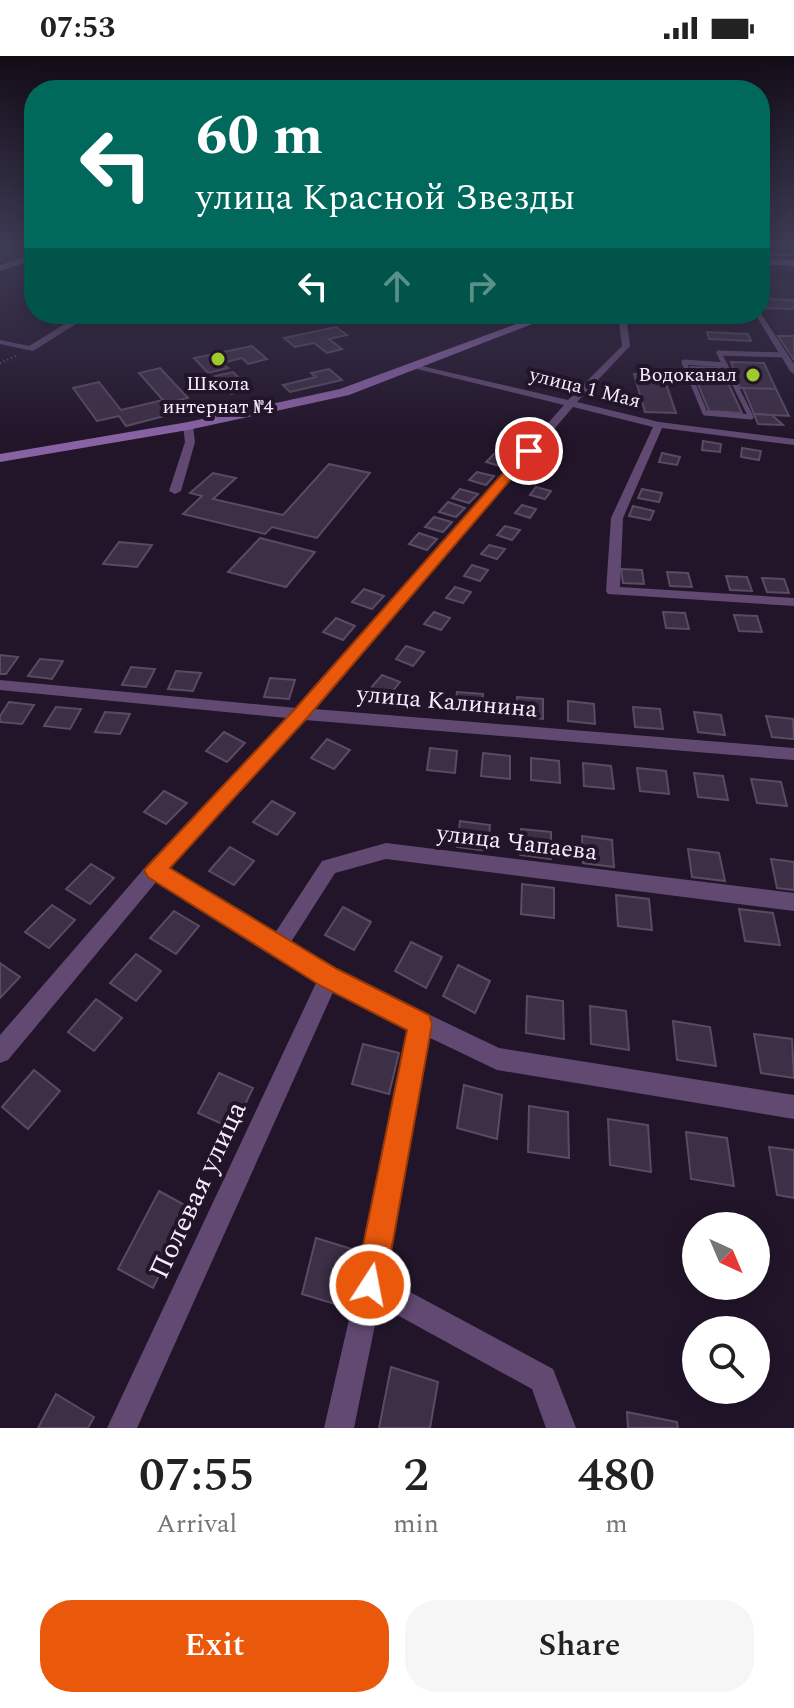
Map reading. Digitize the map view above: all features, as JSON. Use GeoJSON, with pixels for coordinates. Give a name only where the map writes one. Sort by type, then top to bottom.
{"type":"FeatureCollection","features":[{"type":"Feature","properties":{"kind":"street"},"geometry":{"type":"LineString","coordinates":[[0,342],[30,349],[71,324]]}},
{"type":"Feature","properties":{"kind":"street"},"geometry":{"type":"LineString","coordinates":[[0,458],[188,426],[344,392],[527,324]]}},
{"type":"Feature","properties":{"kind":"street"},"geometry":{"type":"LineString","coordinates":[[0,1052],[155,870],[301,714],[571,403],[626,346],[623,324]]}},
{"type":"Feature","properties":{"kind":"street"},"geometry":{"type":"LineString","coordinates":[[765,324],[794,371]]}},
{"type":"Feature","properties":{"kind":"street","name":"улица 1 Мая"},"geometry":{"type":"LineString","coordinates":[[416,366],[659,425],[794,442]]}},
{"type":"Feature","properties":{"kind":"street"},"geometry":{"type":"LineString","coordinates":[[659,425],[617,518],[613,591],[794,602]]}},
{"type":"Feature","properties":{"kind":"street"},"geometry":{"type":"LineString","coordinates":[[175,491],[190,442],[188,426]]}},
{"type":"Feature","properties":{"kind":"street","name":"улица Калинина"},"geometry":{"type":"LineString","coordinates":[[0,685],[301,714],[794,754]]}},
{"type":"Feature","properties":{"kind":"street","name":"улица Чапаева"},"geometry":{"type":"LineString","coordinates":[[278,945],[329,867],[386,851],[794,902]]}},
{"type":"Feature","properties":{"kind":"street"},"geometry":{"type":"LineString","coordinates":[[155,870],[329,977],[497,1059],[794,1107]]}},
{"type":"Feature","properties":{"kind":"street","name":"Полевая улица"},"geometry":{"type":"LineString","coordinates":[[122,1428],[329,977]]}},
{"type":"Feature","properties":{"kind":"street"},"geometry":{"type":"LineString","coordinates":[[339,1428],[420,1024]]}},
{"type":"Feature","properties":{"kind":"street"},"geometry":{"type":"LineString","coordinates":[[370,1285],[543,1379],[561,1428]]}},
{"type":"Feature","properties":{"kind":"lane"},"geometry":{"type":"LineString","coordinates":[[726,365],[684,362],[705,413],[751,417],[726,365],[719,353],[784,355]]}},
{"type":"Feature","properties":{"kind":"lane"},"geometry":{"type":"LineString","coordinates":[[707,432],[709,414]]}},
{"type":"Feature","properties":{"kind":"shaded area"},"geometry":{"type":"Polygon","coordinates":[[[770,309],[794,309],[794,362],[770,321],[770,309]]]}},
{"type":"Feature","properties":{"kind":"building"},"geometry":{"type":"Polygon","coordinates":[[[336,327],[347,335],[329,339],[342,349],[327,353],[314,343],[295,347],[284,338],[336,327]]]}},
{"type":"Feature","properties":{"kind":"building"},"geometry":{"type":"Polygon","coordinates":[[[707,332],[748,334],[751,341],[709,339],[707,332]]]}},
{"type":"Feature","properties":{"kind":"building"},"geometry":{"type":"Polygon","coordinates":[[[778,336],[794,336],[794,360],[778,336]]]}},
{"type":"Feature","properties":{"kind":"building","name":"Школа интернат №4"},"geometry":{"type":"Polygon","coordinates":[[[252,346],[267,359],[248,364],[242,358],[222,363],[228,368],[208,373],[194,358],[252,346]]]}},
{"type":"Feature","properties":{"kind":"building","name":"Водоканал"},"geometry":{"type":"Polygon","coordinates":[[[731,362],[764,363],[776,389],[740,388],[731,362]]]}},
{"type":"Feature","properties":{"kind":"building"},"geometry":{"type":"Polygon","coordinates":[[[691,367],[721,368],[742,413],[709,411],[691,367]]]}},
{"type":"Feature","properties":{"kind":"building"},"geometry":{"type":"Polygon","coordinates":[[[160,368],[188,398],[167,403],[176,413],[126,426],[119,416],[97,421],[73,388],[99,382],[121,410],[163,400],[139,373],[160,368]]]}},
{"type":"Feature","properties":{"kind":"building"},"geometry":{"type":"Polygon","coordinates":[[[329,369],[342,380],[290,392],[283,385],[316,377],[311,373],[329,369]]]}},
{"type":"Feature","properties":{"kind":"building"},"geometry":{"type":"Polygon","coordinates":[[[233,372],[250,389],[231,394],[215,376],[233,372]]]}},
{"type":"Feature","properties":{"kind":"building"},"geometry":{"type":"Polygon","coordinates":[[[634,374],[663,375],[676,413],[645,412],[634,374]]]}},
{"type":"Feature","properties":{"kind":"building"},"geometry":{"type":"Polygon","coordinates":[[[743,388],[776,389],[789,416],[754,414],[743,388]]]}},
{"type":"Feature","properties":{"kind":"building","name":"Водоканал"},"geometry":{"type":"Polygon","coordinates":[[[754,414],[772,415],[783,425],[758,424],[754,414]]]}},
{"type":"Feature","properties":{"kind":"building"},"geometry":{"type":"Polygon","coordinates":[[[523,423],[539,427],[532,435],[517,431],[523,423]]]}},
{"type":"Feature","properties":{"kind":"building"},"geometry":{"type":"Polygon","coordinates":[[[508,440],[524,444],[517,452],[500,448],[508,440]]]}},
{"type":"Feature","properties":{"kind":"building"},"geometry":{"type":"Polygon","coordinates":[[[703,441],[721,444],[720,452],[702,450],[703,441]]]}},
{"type":"Feature","properties":{"kind":"building"},"geometry":{"type":"Polygon","coordinates":[[[742,448],[761,451],[759,460],[741,457],[742,448]]]}},
{"type":"Feature","properties":{"kind":"building"},"geometry":{"type":"Polygon","coordinates":[[[662,453],[680,457],[677,465],[659,462],[662,453]]]}},
{"type":"Feature","properties":{"kind":"building"},"geometry":{"type":"Polygon","coordinates":[[[494,454],[510,459],[503,467],[486,462],[494,454]]]}},
{"type":"Feature","properties":{"kind":"building"},"geometry":{"type":"Polygon","coordinates":[[[329,464],[370,473],[317,538],[272,527],[265,534],[183,514],[202,496],[190,493],[213,473],[236,478],[213,499],[283,515],[329,464]]]}},
{"type":"Feature","properties":{"kind":"building"},"geometry":{"type":"Polygon","coordinates":[[[477,472],[494,476],[486,485],[469,480],[477,472]]]}},
{"type":"Feature","properties":{"kind":"building"},"geometry":{"type":"Polygon","coordinates":[[[536,487],[551,491],[545,499],[530,495],[536,487]]]}},
{"type":"Feature","properties":{"kind":"building"},"geometry":{"type":"Polygon","coordinates":[[[460,489],[478,494],[469,503],[452,498],[460,489]]]}},
{"type":"Feature","properties":{"kind":"building"},"geometry":{"type":"Polygon","coordinates":[[[642,489],[662,493],[659,502],[638,498],[642,489]]]}},
{"type":"Feature","properties":{"kind":"building"},"geometry":{"type":"Polygon","coordinates":[[[448,502],[465,508],[456,517],[439,512],[448,502]]]}},
{"type":"Feature","properties":{"kind":"building"},"geometry":{"type":"Polygon","coordinates":[[[522,505],[536,509],[530,518],[515,513],[522,505]]]}},
{"type":"Feature","properties":{"kind":"building"},"geometry":{"type":"Polygon","coordinates":[[[633,506],[654,511],[650,520],[629,516],[633,506]]]}},
{"type":"Feature","properties":{"kind":"building"},"geometry":{"type":"Polygon","coordinates":[[[434,517],[452,522],[443,532],[425,527],[434,517]]]}},
{"type":"Feature","properties":{"kind":"building"},"geometry":{"type":"Polygon","coordinates":[[[505,526],[520,530],[512,540],[497,535],[505,526]]]}},
{"type":"Feature","properties":{"kind":"building"},"geometry":{"type":"Polygon","coordinates":[[[419,533],[437,539],[427,550],[409,544],[419,533]]]}},
{"type":"Feature","properties":{"kind":"building"},"geometry":{"type":"Polygon","coordinates":[[[260,538],[315,552],[286,587],[228,572],[260,538]]]}},
{"type":"Feature","properties":{"kind":"building"},"geometry":{"type":"Polygon","coordinates":[[[119,542],[152,545],[137,567],[103,564],[119,542]]]}},
{"type":"Feature","properties":{"kind":"building"},"geometry":{"type":"Polygon","coordinates":[[[489,545],[505,549],[497,559],[481,554],[489,545]]]}},
{"type":"Feature","properties":{"kind":"building"},"geometry":{"type":"Polygon","coordinates":[[[472,565],[488,570],[480,581],[464,576],[472,565]]]}},
{"type":"Feature","properties":{"kind":"building"},"geometry":{"type":"Polygon","coordinates":[[[621,569],[642,570],[644,584],[623,583],[621,569]]]}},
{"type":"Feature","properties":{"kind":"building"},"geometry":{"type":"Polygon","coordinates":[[[667,572],[688,573],[692,587],[670,586],[667,572]]]}},
{"type":"Feature","properties":{"kind":"building"},"geometry":{"type":"Polygon","coordinates":[[[726,576],[747,577],[752,591],[730,590],[726,576]]]}},
{"type":"Feature","properties":{"kind":"building"},"geometry":{"type":"Polygon","coordinates":[[[762,578],[784,579],[789,593],[767,592],[762,578]]]}},
{"type":"Feature","properties":{"kind":"building"},"geometry":{"type":"Polygon","coordinates":[[[455,587],[471,592],[463,603],[446,598],[455,587]]]}},
{"type":"Feature","properties":{"kind":"building"},"geometry":{"type":"Polygon","coordinates":[[[364,589],[384,596],[372,609],[352,602],[364,589]]]}},
{"type":"Feature","properties":{"kind":"building"},"geometry":{"type":"Polygon","coordinates":[[[434,612],[450,618],[441,630],[424,624],[434,612]]]}},
{"type":"Feature","properties":{"kind":"building"},"geometry":{"type":"Polygon","coordinates":[[[663,612],[685,613],[689,629],[666,628],[663,612]]]}},
{"type":"Feature","properties":{"kind":"building"},"geometry":{"type":"Polygon","coordinates":[[[734,615],[757,616],[762,632],[739,631],[734,615]]]}},
{"type":"Feature","properties":{"kind":"building"},"geometry":{"type":"Polygon","coordinates":[[[336,618],[355,626],[343,640],[323,632],[336,618]]]}},
{"type":"Feature","properties":{"kind":"building"},"geometry":{"type":"Polygon","coordinates":[[[406,646],[424,652],[413,666],[396,659],[406,646]]]}},
{"type":"Feature","properties":{"kind":"building"},"geometry":{"type":"Polygon","coordinates":[[[0,655],[18,657],[6,674],[0,674],[0,655]]]}},
{"type":"Feature","properties":{"kind":"building"},"geometry":{"type":"Polygon","coordinates":[[[40,659],[63,661],[52,679],[28,676],[40,659]]]}},
{"type":"Feature","properties":{"kind":"building"},"geometry":{"type":"Polygon","coordinates":[[[131,667],[155,669],[146,687],[122,685],[131,667]]]}},
{"type":"Feature","properties":{"kind":"building"},"geometry":{"type":"Polygon","coordinates":[[[176,671],[201,673],[193,691],[168,689],[176,671]]]}},
{"type":"Feature","properties":{"kind":"building"},"geometry":{"type":"Polygon","coordinates":[[[382,675],[400,682],[388,697],[370,689],[382,675]]]}},
{"type":"Feature","properties":{"kind":"building"},"geometry":{"type":"Polygon","coordinates":[[[270,678],[295,680],[289,699],[264,697],[270,678]]]}},
{"type":"Feature","properties":{"kind":"building"},"geometry":{"type":"Polygon","coordinates":[[[457,692],[483,694],[482,713],[455,711],[457,692]]]}},
{"type":"Feature","properties":{"kind":"building"},"geometry":{"type":"Polygon","coordinates":[[[517,697],[543,699],[543,719],[517,716],[517,697]]]}},
{"type":"Feature","properties":{"kind":"building"},"geometry":{"type":"Polygon","coordinates":[[[568,701],[594,704],[595,724],[568,721],[568,701]]]}},
{"type":"Feature","properties":{"kind":"building"},"geometry":{"type":"Polygon","coordinates":[[[9,702],[34,705],[22,724],[0,722],[0,716],[9,702]]]}},
{"type":"Feature","properties":{"kind":"building"},"geometry":{"type":"Polygon","coordinates":[[[56,707],[81,709],[70,729],[44,726],[56,707]]]}},
{"type":"Feature","properties":{"kind":"building"},"geometry":{"type":"Polygon","coordinates":[[[633,707],[660,709],[663,729],[635,727],[633,707]]]}},
{"type":"Feature","properties":{"kind":"building"},"geometry":{"type":"Polygon","coordinates":[[[105,712],[130,714],[120,734],[95,732],[105,712]]]}},
{"type":"Feature","properties":{"kind":"building"},"geometry":{"type":"Polygon","coordinates":[[[694,712],[721,715],[725,735],[698,732],[694,712]]]}},
{"type":"Feature","properties":{"kind":"building"},"geometry":{"type":"Polygon","coordinates":[[[766,716],[793,719],[794,739],[772,737],[766,716]]]}},
{"type":"Feature","properties":{"kind":"building"},"geometry":{"type":"Polygon","coordinates":[[[224,732],[245,743],[227,762],[206,751],[224,732]]]}},
{"type":"Feature","properties":{"kind":"building"},"geometry":{"type":"Polygon","coordinates":[[[327,739],[350,750],[334,769],[311,758],[327,739]]]}},
{"type":"Feature","properties":{"kind":"building"},"geometry":{"type":"Polygon","coordinates":[[[430,748],[457,751],[455,773],[427,770],[430,748]]]}},
{"type":"Feature","properties":{"kind":"building"},"geometry":{"type":"Polygon","coordinates":[[[483,753],[510,756],[510,779],[481,776],[483,753]]]}},
{"type":"Feature","properties":{"kind":"building"},"geometry":{"type":"Polygon","coordinates":[[[531,758],[559,761],[560,783],[531,780],[531,758]]]}},
{"type":"Feature","properties":{"kind":"building"},"geometry":{"type":"Polygon","coordinates":[[[583,763],[611,766],[614,789],[584,786],[583,763]]]}},
{"type":"Feature","properties":{"kind":"building"},"geometry":{"type":"Polygon","coordinates":[[[637,768],[666,771],[669,794],[640,791],[637,768]]]}},
{"type":"Feature","properties":{"kind":"building"},"geometry":{"type":"Polygon","coordinates":[[[694,773],[723,776],[728,800],[698,797],[694,773]]]}},
{"type":"Feature","properties":{"kind":"building"},"geometry":{"type":"Polygon","coordinates":[[[751,779],[781,782],[787,806],[757,803],[751,779]]]}},
{"type":"Feature","properties":{"kind":"building"},"geometry":{"type":"Polygon","coordinates":[[[164,791],[187,803],[166,824],[144,812],[164,791]]]}},
{"type":"Feature","properties":{"kind":"building"},"geometry":{"type":"Polygon","coordinates":[[[272,801],[295,813],[277,835],[253,822],[272,801]]]}},
{"type":"Feature","properties":{"kind":"building"},"geometry":{"type":"Polygon","coordinates":[[[460,821],[490,825],[488,851],[457,847],[460,821]]]}},
{"type":"Feature","properties":{"kind":"building"},"geometry":{"type":"Polygon","coordinates":[[[521,829],[551,832],[551,859],[520,855],[521,829]]]}},
{"type":"Feature","properties":{"kind":"building"},"geometry":{"type":"Polygon","coordinates":[[[582,836],[612,840],[614,867],[583,863],[582,836]]]}},
{"type":"Feature","properties":{"kind":"building"},"geometry":{"type":"Polygon","coordinates":[[[230,847],[254,861],[234,885],[209,871],[230,847]]]}},
{"type":"Feature","properties":{"kind":"building"},"geometry":{"type":"Polygon","coordinates":[[[688,849],[719,853],[725,881],[692,877],[688,849]]]}},
{"type":"Feature","properties":{"kind":"building"},"geometry":{"type":"Polygon","coordinates":[[[771,859],[794,862],[794,890],[777,888],[771,859]]]}},
{"type":"Feature","properties":{"kind":"building"},"geometry":{"type":"Polygon","coordinates":[[[91,864],[114,878],[90,904],[66,889],[91,864]]]}},
{"type":"Feature","properties":{"kind":"building"},"geometry":{"type":"Polygon","coordinates":[[[522,884],[554,888],[554,918],[521,914],[522,884]]]}},
{"type":"Feature","properties":{"kind":"building"},"geometry":{"type":"Polygon","coordinates":[[[616,895],[649,899],[652,930],[618,926],[616,895]]]}},
{"type":"Feature","properties":{"kind":"building"},"geometry":{"type":"Polygon","coordinates":[[[52,905],[75,920],[49,948],[25,932],[52,905]]]}},
{"type":"Feature","properties":{"kind":"building"},"geometry":{"type":"Polygon","coordinates":[[[343,907],[371,922],[354,950],[325,935],[343,907]]]}},
{"type":"Feature","properties":{"kind":"building"},"geometry":{"type":"Polygon","coordinates":[[[739,909],[773,913],[780,945],[745,941],[739,909]]]}},
{"type":"Feature","properties":{"kind":"building"},"geometry":{"type":"Polygon","coordinates":[[[174,911],[199,926],[176,954],[150,938],[174,911]]]}},
{"type":"Feature","properties":{"kind":"building"},"geometry":{"type":"Polygon","coordinates":[[[411,942],[442,957],[426,988],[395,971],[411,942]]]}},
{"type":"Feature","properties":{"kind":"building"},"geometry":{"type":"Polygon","coordinates":[[[136,954],[161,971],[136,1001],[110,983],[136,954]]]}},
{"type":"Feature","properties":{"kind":"building"},"geometry":{"type":"Polygon","coordinates":[[[0,963],[20,977],[0,998],[0,963]]]}},
{"type":"Feature","properties":{"kind":"building"},"geometry":{"type":"Polygon","coordinates":[[[458,965],[490,981],[475,1013],[443,996],[458,965]]]}},
{"type":"Feature","properties":{"kind":"building"},"geometry":{"type":"Polygon","coordinates":[[[527,996],[563,1001],[564,1039],[526,1033],[527,996]]]}},
{"type":"Feature","properties":{"kind":"building"},"geometry":{"type":"Polygon","coordinates":[[[96,999],[122,1018],[94,1051],[68,1032],[96,999]]]}},
{"type":"Feature","properties":{"kind":"building"},"geometry":{"type":"Polygon","coordinates":[[[590,1006],[626,1011],[629,1050],[591,1044],[590,1006]]]}},
{"type":"Feature","properties":{"kind":"building"},"geometry":{"type":"Polygon","coordinates":[[[673,1021],[710,1027],[716,1066],[677,1060],[673,1021]]]}},
{"type":"Feature","properties":{"kind":"building"},"geometry":{"type":"Polygon","coordinates":[[[754,1034],[792,1039],[794,1078],[761,1073],[754,1034]]]}},
{"type":"Feature","properties":{"kind":"building"},"geometry":{"type":"Polygon","coordinates":[[[363,1044],[399,1053],[389,1094],[352,1084],[363,1044]]]}},
{"type":"Feature","properties":{"kind":"building"},"geometry":{"type":"Polygon","coordinates":[[[34,1070],[60,1091],[28,1129],[2,1107],[34,1070]]]}},
{"type":"Feature","properties":{"kind":"building"},"geometry":{"type":"Polygon","coordinates":[[[219,1073],[253,1088],[233,1129],[198,1113],[219,1073]]]}},
{"type":"Feature","properties":{"kind":"building"},"geometry":{"type":"Polygon","coordinates":[[[464,1085],[502,1095],[497,1139],[457,1128],[464,1085]]]}},
{"type":"Feature","properties":{"kind":"building"},"geometry":{"type":"Polygon","coordinates":[[[529,1106],[568,1112],[569,1158],[528,1152],[529,1106]]]}},
{"type":"Feature","properties":{"kind":"building"},"geometry":{"type":"Polygon","coordinates":[[[608,1119],[648,1125],[651,1172],[610,1165],[608,1119]]]}},
{"type":"Feature","properties":{"kind":"building"},"geometry":{"type":"Polygon","coordinates":[[[686,1132],[727,1138],[734,1186],[691,1179],[686,1132]]]}},
{"type":"Feature","properties":{"kind":"building"},"geometry":{"type":"Polygon","coordinates":[[[769,1147],[794,1150],[794,1198],[777,1195],[769,1147]]]}},
{"type":"Feature","properties":{"kind":"building"},"geometry":{"type":"Polygon","coordinates":[[[159,1191],[192,1209],[153,1288],[118,1269],[159,1191]]]}},
{"type":"Feature","properties":{"kind":"building"},"geometry":{"type":"Polygon","coordinates":[[[316,1238],[358,1251],[345,1307],[302,1294],[316,1238]]]}},
{"type":"Feature","properties":{"kind":"building"},"geometry":{"type":"Polygon","coordinates":[[[391,1367],[438,1382],[430,1428],[379,1428],[391,1367]]]}},
{"type":"Feature","properties":{"kind":"building"},"geometry":{"type":"Polygon","coordinates":[[[56,1394],[94,1417],[88,1428],[38,1428],[56,1394]]]}},
{"type":"Feature","properties":{"kind":"building"},"geometry":{"type":"Polygon","coordinates":[[[627,1412],[677,1422],[678,1428],[628,1428],[627,1412]]]}},
{"type":"Feature","properties":{"kind":"place","name":"Школа интернат №4"},"geometry":{"type":"Point","coordinates":[218,359]}},
{"type":"Feature","properties":{"kind":"place","name":"Водоканал"},"geometry":{"type":"Point","coordinates":[753,375]}},
{"type":"Feature","properties":{"kind":"route"},"geometry":{"type":"LineString","coordinates":[[370,1285],[420,1024],[329,977],[155,870],[301,714],[529,451]]}}]}
